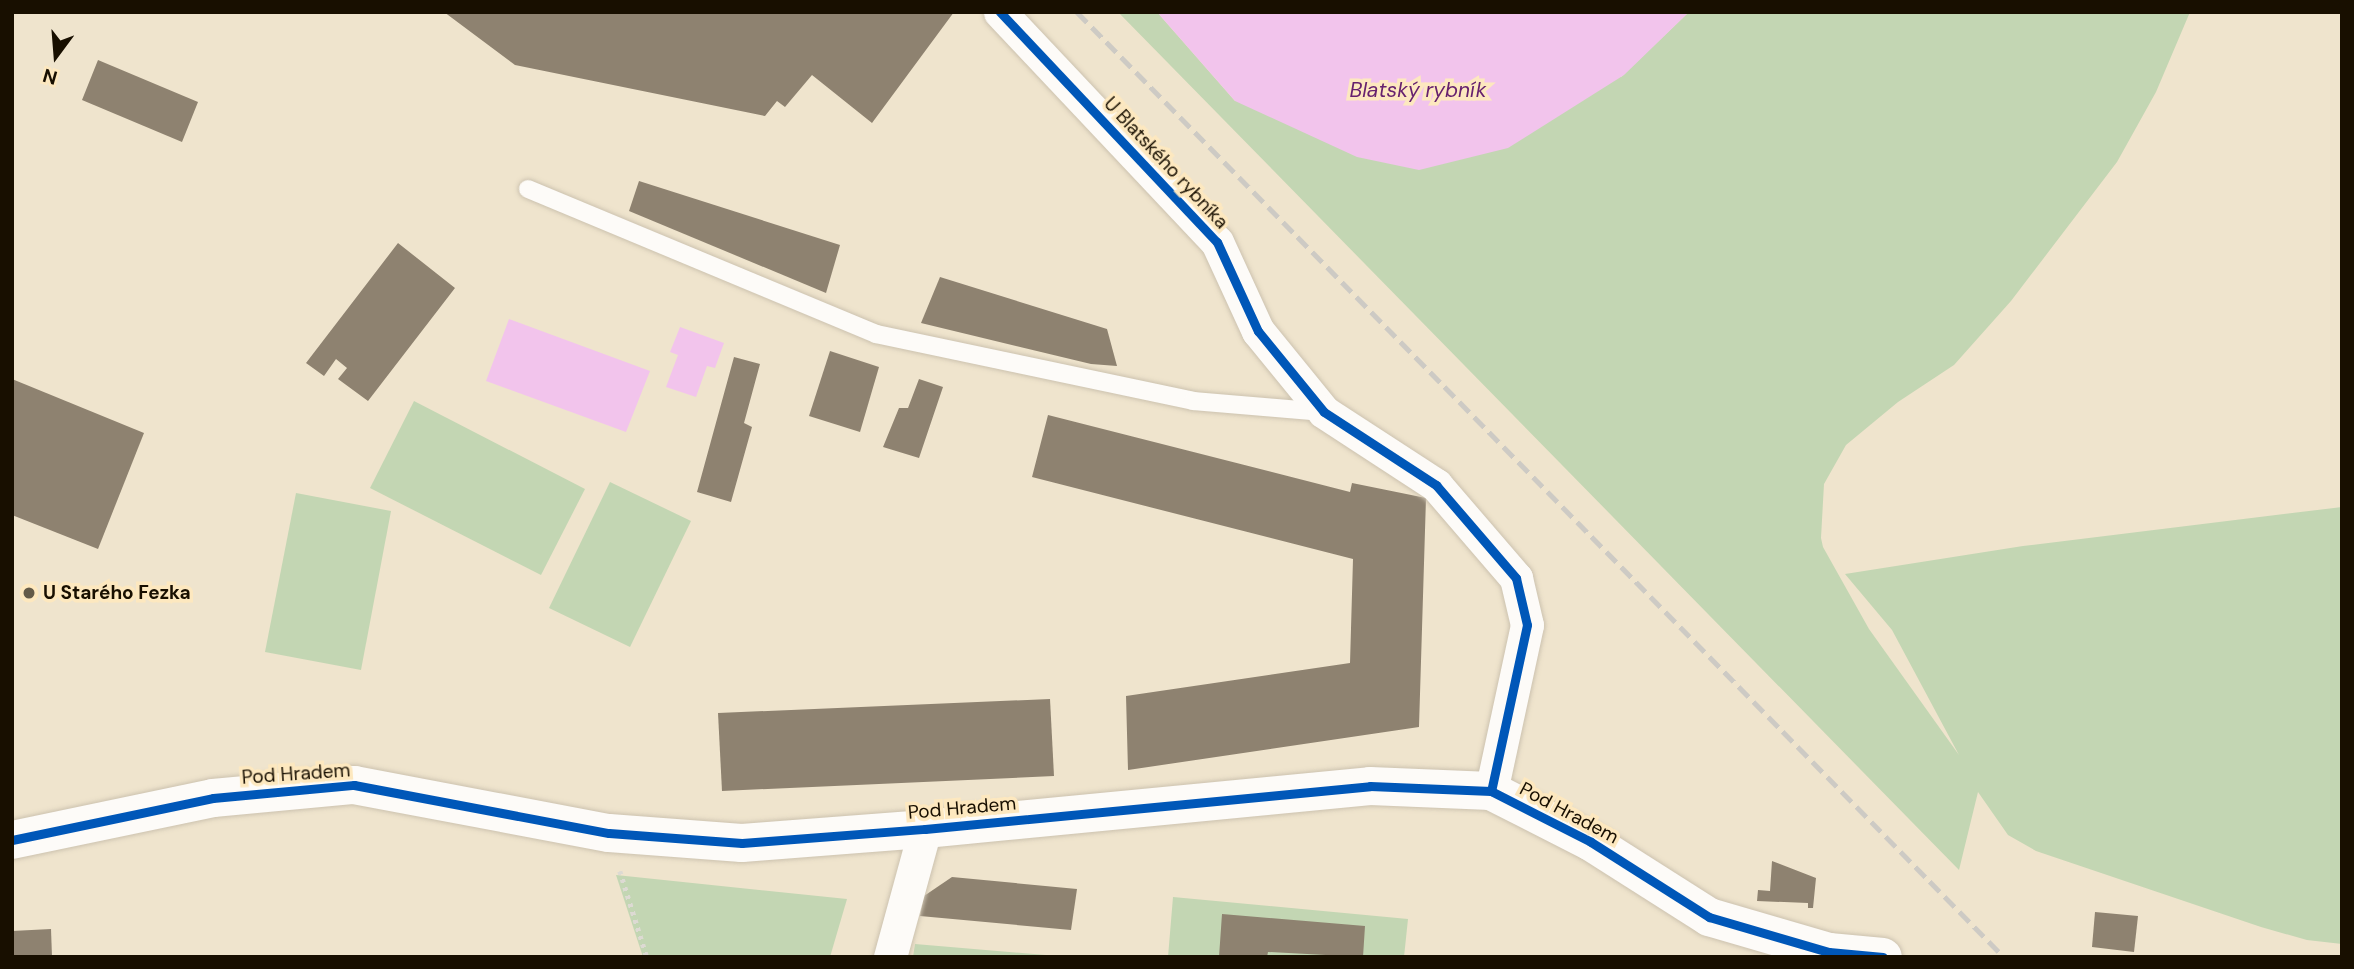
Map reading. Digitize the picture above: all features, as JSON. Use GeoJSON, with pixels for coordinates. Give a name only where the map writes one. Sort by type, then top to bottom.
{"type":"FeatureCollection","features":[{"type":"Feature","properties":{"kind":"street","name":"U Blatského rybníka"},"geometry":{"type":"LineString","coordinates":[[1000,12],[1217,242],[1258,331],[1325,412],[1436,485],[1516,578],[1527,625],[1491,791]]}},
{"type":"Feature","properties":{"kind":"street","name":"Pod Hradem"},"geometry":{"type":"LineString","coordinates":[[12,840],[213,798],[354,785],[609,834],[742,843],[925,829],[1370,786],[1491,791],[1591,842],[1709,917],[1829,952],[1883,957]]}},
{"type":"Feature","properties":{"kind":"street","name":"Pod Hradem"},"geometry":{"type":"LineString","coordinates":[[890,957],[925,829]]}},
{"type":"Feature","properties":{"kind":"lane"},"geometry":{"type":"LineString","coordinates":[[528,189],[876,334],[1193,401],[1325,412]]}},
{"type":"Feature","properties":{"kind":"path"},"geometry":{"type":"LineString","coordinates":[[609,834],[647,957]]}},
{"type":"Feature","properties":{"kind":"green space"},"geometry":{"type":"Polygon","coordinates":[[[1118,12],[1157,12],[1235,101],[1621,77],[1689,12],[2190,12],[2156,92],[2117,162],[2011,301],[1954,365],[1898,402],[1846,445],[1824,484],[1821,538],[1823,547],[1869,629],[1959,755],[1892,630],[1845,574],[2023,546],[2342,507],[2342,944],[2307,940],[2261,927],[2036,851],[2008,835],[1978,792],[1959,870],[1118,12]]]}},
{"type":"Feature","properties":{"kind":"green space"},"geometry":{"type":"Polygon","coordinates":[[[414,401],[585,489],[541,575],[370,488],[414,401]]]}},
{"type":"Feature","properties":{"kind":"green space"},"geometry":{"type":"Polygon","coordinates":[[[610,482],[691,521],[630,647],[549,608],[610,482]]]}},
{"type":"Feature","properties":{"kind":"green space"},"geometry":{"type":"Polygon","coordinates":[[[296,493],[391,511],[361,670],[265,652],[296,493]]]}},
{"type":"Feature","properties":{"kind":"green space"},"geometry":{"type":"Polygon","coordinates":[[[616,875],[847,899],[830,957],[643,957],[616,875]]]}},
{"type":"Feature","properties":{"kind":"green space"},"geometry":{"type":"Polygon","coordinates":[[[1173,897],[1408,919],[1404,957],[1168,957],[1173,897]]]}},
{"type":"Feature","properties":{"kind":"green space"},"geometry":{"type":"Polygon","coordinates":[[[915,944],[1070,957],[913,957],[915,944]]]}},
{"type":"Feature","properties":{"kind":"water","name":"Blatský rybník"},"geometry":{"type":"Polygon","coordinates":[[[1157,12],[1689,12],[1624,75],[1508,148],[1419,170],[1357,157],[1235,101],[1157,12]]]}},
{"type":"Feature","properties":{"kind":"water"},"geometry":{"type":"Polygon","coordinates":[[[509,319],[650,371],[626,432],[486,381],[509,319]]]}},
{"type":"Feature","properties":{"kind":"water"},"geometry":{"type":"Polygon","coordinates":[[[680,327],[724,343],[715,368],[707,366],[696,397],[666,387],[678,355],[670,352],[680,327]]]}},
{"type":"Feature","properties":{"kind":"building"},"geometry":{"type":"Polygon","coordinates":[[[444,12],[954,12],[872,123],[812,75],[785,107],[777,101],[765,116],[515,65],[444,12]]]}},
{"type":"Feature","properties":{"kind":"building"},"geometry":{"type":"Polygon","coordinates":[[[98,60],[198,102],[182,142],[82,100],[98,60]]]}},
{"type":"Feature","properties":{"kind":"building"},"geometry":{"type":"Polygon","coordinates":[[[639,181],[840,245],[826,293],[629,211],[639,181]]]}},
{"type":"Feature","properties":{"kind":"building"},"geometry":{"type":"Polygon","coordinates":[[[398,243],[455,288],[368,401],[338,379],[347,368],[336,359],[324,376],[306,363],[398,243]]]}},
{"type":"Feature","properties":{"kind":"building"},"geometry":{"type":"Polygon","coordinates":[[[940,277],[1107,329],[1117,366],[1091,364],[921,323],[940,277]]]}},
{"type":"Feature","properties":{"kind":"building"},"geometry":{"type":"Polygon","coordinates":[[[830,351],[879,367],[860,432],[809,416],[830,351]]]}},
{"type":"Feature","properties":{"kind":"building"},"geometry":{"type":"Polygon","coordinates":[[[734,357],[760,364],[744,423],[752,427],[731,502],[697,492],[734,357]]]}},
{"type":"Feature","properties":{"kind":"building"},"geometry":{"type":"Polygon","coordinates":[[[12,379],[144,433],[98,549],[12,515],[12,379]]]}},
{"type":"Feature","properties":{"kind":"building"},"geometry":{"type":"Polygon","coordinates":[[[919,379],[943,387],[919,458],[883,447],[899,408],[908,408],[919,379]]]}},
{"type":"Feature","properties":{"kind":"building"},"geometry":{"type":"Polygon","coordinates":[[[1048,415],[1350,492],[1352,483],[1426,498],[1419,727],[1128,770],[1126,696],[1350,663],[1353,559],[1032,477],[1048,415]]]}},
{"type":"Feature","properties":{"kind":"building"},"geometry":{"type":"Polygon","coordinates":[[[1050,699],[1054,776],[722,791],[718,713],[1050,699]]]}},
{"type":"Feature","properties":{"kind":"building"},"geometry":{"type":"Polygon","coordinates":[[[1772,861],[1816,878],[1813,908],[1808,908],[1808,903],[1757,901],[1758,890],[1770,891],[1772,861]]]}},
{"type":"Feature","properties":{"kind":"building"},"geometry":{"type":"Polygon","coordinates":[[[952,877],[1077,889],[1071,930],[920,916],[924,896],[952,877]]]}},
{"type":"Feature","properties":{"kind":"building"},"geometry":{"type":"Polygon","coordinates":[[[2095,912],[2138,916],[2134,952],[2092,947],[2095,912]]]}},
{"type":"Feature","properties":{"kind":"building"},"geometry":{"type":"Polygon","coordinates":[[[1222,914],[1365,926],[1363,957],[1268,952],[1267,957],[1219,957],[1222,914]]]}},
{"type":"Feature","properties":{"kind":"building"},"geometry":{"type":"Polygon","coordinates":[[[51,929],[52,957],[12,957],[12,931],[51,929]]]}},
{"type":"Feature","properties":{"kind":"railway"},"geometry":{"type":"LineString","coordinates":[[1077,12],[2004,957]]}},
{"type":"Feature","properties":{"kind":"cycle path"},"geometry":{"type":"LineString","coordinates":[[1000,12],[1217,242],[1258,331],[1324,412],[1436,485],[1516,578],[1527,625],[1491,791]]}},
{"type":"Feature","properties":{"kind":"cycle path"},"geometry":{"type":"LineString","coordinates":[[12,840],[213,798],[354,785],[609,833],[742,843],[925,829],[1370,786],[1491,791],[1591,842],[1709,917],[1829,952],[1883,957]]}},
{"type":"Feature","properties":{"kind":"place","name":"U Starého Fezka"},"geometry":{"type":"Point","coordinates":[29,593]}}]}
